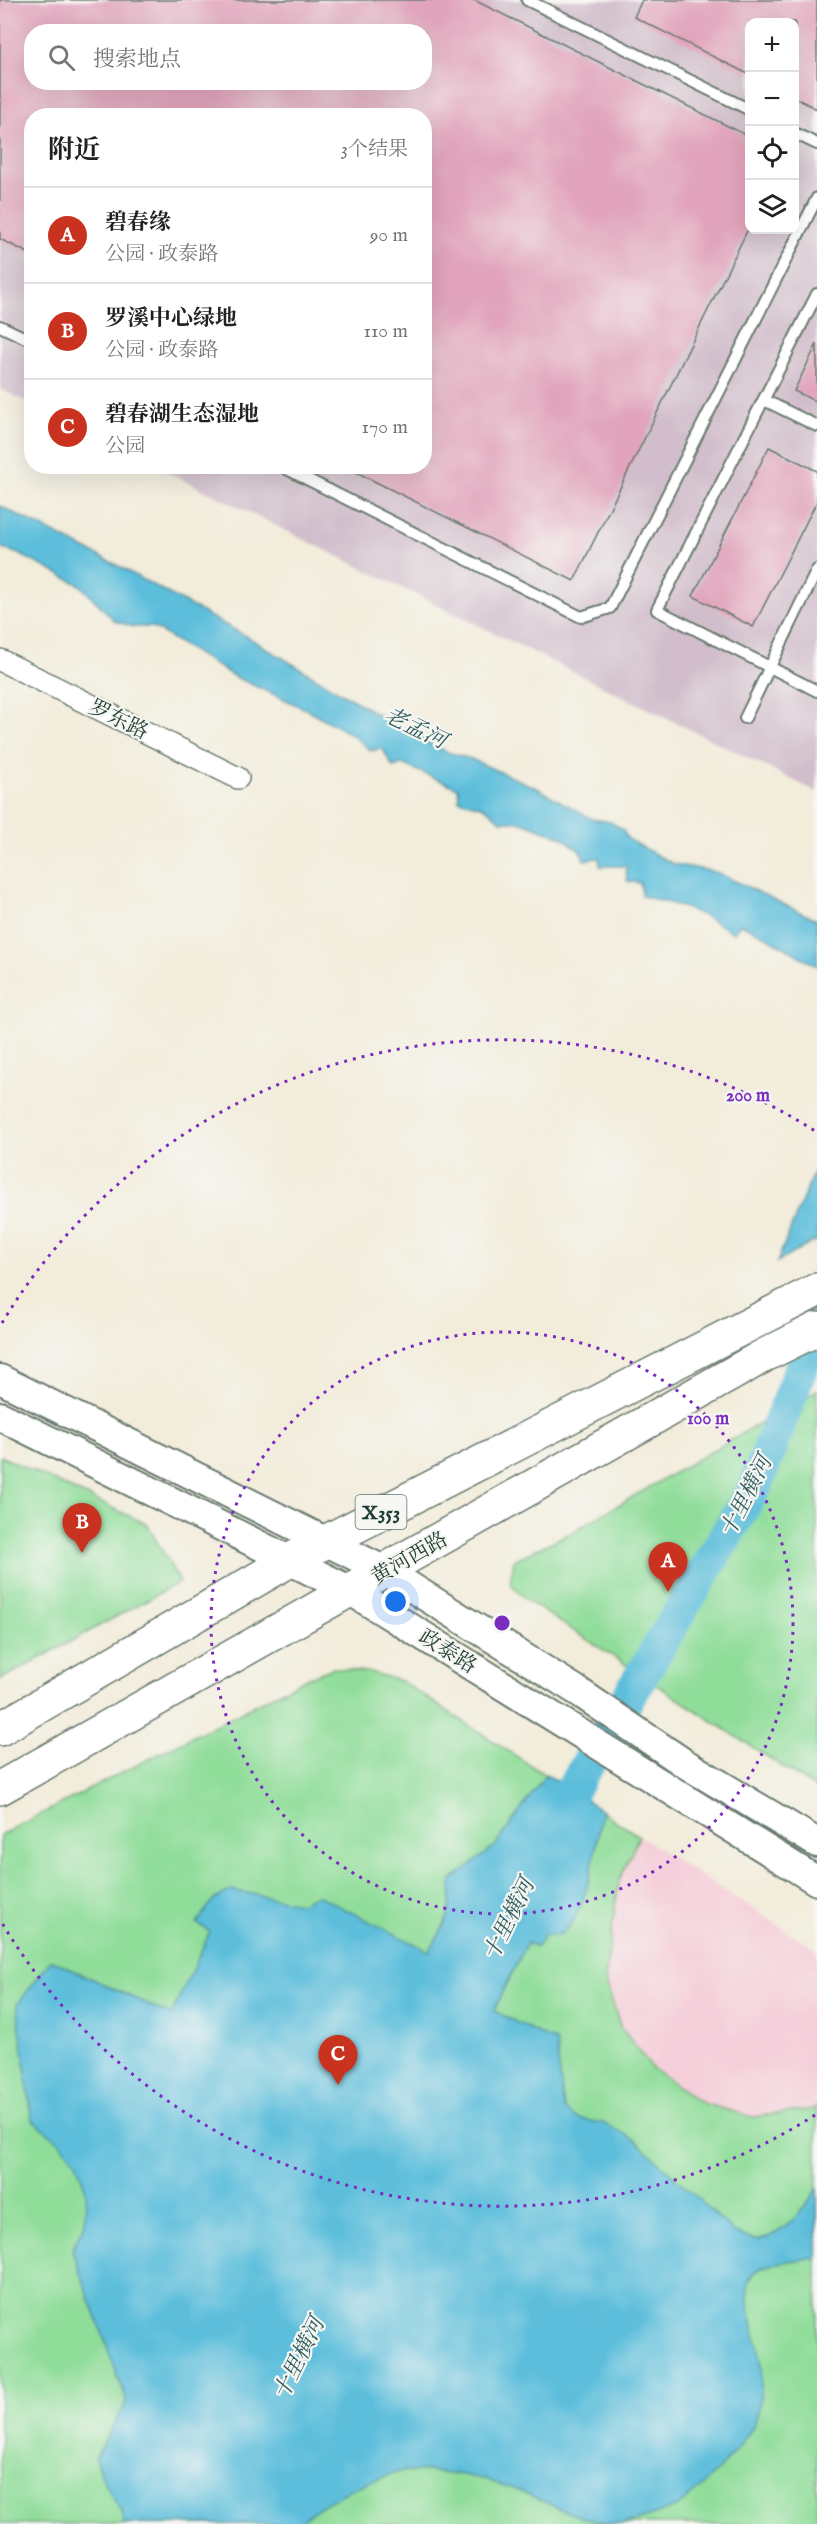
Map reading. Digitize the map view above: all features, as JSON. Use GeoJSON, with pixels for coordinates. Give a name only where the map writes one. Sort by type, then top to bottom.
{"type":"FeatureCollection","features":[{"type":"Feature","properties":{"kind":"main road","name":"X353"},"geometry":{"type":"LineString","coordinates":[[0,1730],[326,1540],[817,1290]]}},
{"type":"Feature","properties":{"kind":"main road","name":"黄河西路"},"geometry":{"type":"LineString","coordinates":[[0,1788],[763,1356],[817,1329]]}},
{"type":"Feature","properties":{"kind":"main road","name":"政泰路"},"geometry":{"type":"LineString","coordinates":[[0,1379],[386,1571],[576,1690],[684,1763],[817,1843]]}},
{"type":"Feature","properties":{"kind":"main road","name":"政泰路"},"geometry":{"type":"LineString","coordinates":[[0,1416],[351,1591],[817,1881]]}},
{"type":"Feature","properties":{"kind":"street","name":"罗东路"},"geometry":{"type":"LineString","coordinates":[[0,660],[238,778]]}},
{"type":"Feature","properties":{"kind":"lane"},"geometry":{"type":"LineString","coordinates":[[527,0],[745,108]]}},
{"type":"Feature","properties":{"kind":"lane"},"geometry":{"type":"LineString","coordinates":[[799,135],[817,144]]}},
{"type":"Feature","properties":{"kind":"lane"},"geometry":{"type":"LineString","coordinates":[[297,474],[581,617],[610,608],[817,198]]}},
{"type":"Feature","properties":{"kind":"lane"},"geometry":{"type":"LineString","coordinates":[[817,294],[657,610],[817,691]]}},
{"type":"Feature","properties":{"kind":"lane"},"geometry":{"type":"LineString","coordinates":[[0,326],[24,337]]}},
{"type":"Feature","properties":{"kind":"lane"},"geometry":{"type":"LineString","coordinates":[[764,400],[817,426]]}},
{"type":"Feature","properties":{"kind":"lane"},"geometry":{"type":"LineString","coordinates":[[745,718],[817,570]]}},
{"type":"Feature","properties":{"kind":"shaded area"},"geometry":{"type":"Polygon","coordinates":[[[0,0],[817,0],[817,792],[171,474],[432,474],[432,108],[24,108],[24,401],[0,389],[0,0]]]}},
{"type":"Feature","properties":{"kind":"shaded area"},"geometry":{"type":"Polygon","coordinates":[[[639,1836],[817,1950],[817,2106],[813,2109],[753,2117],[702,2103],[651,2066],[620,2026],[605,1979],[619,1881],[639,1836]]]}},
{"type":"Feature","properties":{"kind":"green space"},"geometry":{"type":"Polygon","coordinates":[[[817,1390],[817,1789],[529,1602],[510,1583],[514,1560],[572,1532],[817,1390]]]}},
{"type":"Feature","properties":{"kind":"green space"},"geometry":{"type":"Polygon","coordinates":[[[0,1456],[147,1524],[180,1582],[0,1680],[0,1456]]]}},
{"type":"Feature","properties":{"kind":"green space"},"geometry":{"type":"Polygon","coordinates":[[[333,1668],[373,1673],[401,1681],[639,1836],[619,1881],[605,1978],[620,2026],[651,2067],[702,2103],[753,2117],[813,2109],[817,2106],[817,2524],[0,2524],[0,1835],[307,1678],[333,1668]]]}},
{"type":"Feature","properties":{"kind":"water"},"geometry":{"type":"Polygon","coordinates":[[[0,506],[111,562],[251,639],[400,728],[447,752],[471,759],[537,788],[592,819],[611,822],[623,830],[628,839],[673,864],[716,872],[817,920],[817,966],[740,924],[733,933],[689,910],[642,896],[640,883],[627,881],[626,866],[600,866],[599,858],[584,860],[581,852],[562,837],[519,821],[501,821],[484,807],[459,800],[458,788],[402,764],[393,767],[382,748],[371,751],[352,735],[308,710],[235,677],[153,627],[134,627],[115,621],[80,585],[0,547],[0,506]]]}},
{"type":"Feature","properties":{"kind":"water"},"geometry":{"type":"Polygon","coordinates":[[[817,1164],[817,1240],[777,1262],[817,1164]]]}},
{"type":"Feature","properties":{"kind":"water"},"geometry":{"type":"Polygon","coordinates":[[[546,1774],[602,1810],[594,1859],[583,1898],[568,1928],[558,1935],[544,1935],[537,1947],[527,1943],[494,2011],[556,2042],[564,2109],[578,2119],[603,2123],[634,2139],[735,2233],[756,2239],[768,2237],[785,2227],[817,2189],[817,2260],[811,2258],[787,2261],[763,2267],[752,2276],[749,2284],[748,2305],[762,2365],[759,2406],[751,2428],[720,2468],[694,2493],[673,2508],[627,2522],[612,2524],[586,2519],[514,2489],[488,2481],[448,2473],[407,2471],[365,2483],[333,2499],[298,2524],[124,2524],[122,2511],[106,2487],[95,2458],[127,2402],[72,2250],[85,2223],[86,2191],[76,2162],[60,2142],[32,2120],[17,2005],[51,1960],[171,2015],[210,1932],[197,1923],[213,1900],[231,1890],[300,1903],[317,1895],[429,1951],[447,1917],[452,1880],[496,1845],[546,1774]]]}},
{"type":"Feature","properties":{"kind":"building"},"geometry":{"type":"Polygon","coordinates":[[[0,0],[474,0],[745,135],[746,234],[574,581],[360,474],[432,474],[432,108],[24,108],[24,251],[0,239],[0,0]]]}},
{"type":"Feature","properties":{"kind":"building"},"geometry":{"type":"Polygon","coordinates":[[[642,0],[817,0],[817,109],[799,100],[799,18],[745,18],[745,72],[634,17],[642,0]]]}},
{"type":"Feature","properties":{"kind":"building"},"geometry":{"type":"Polygon","coordinates":[[[817,344],[817,402],[794,391],[817,344]]]}},
{"type":"Feature","properties":{"kind":"building"},"geometry":{"type":"Polygon","coordinates":[[[769,447],[817,471],[817,501],[753,627],[693,596],[769,447]]]}},
{"type":"Feature","properties":{"kind":"waterway","name":"十里横河"},"geometry":{"type":"LineString","coordinates":[[549,1832],[560,1810],[754,1489],[817,1326]]}},
{"type":"Feature","properties":{"kind":"place","name":"罗溪中心绿地"},"geometry":{"type":"Point","coordinates":[82,1553]}},
{"type":"Feature","properties":{"kind":"place","name":"碧春缘"},"geometry":{"type":"Point","coordinates":[668,1592]}},
{"type":"Feature","properties":{"kind":"place","name":"碧春湖生态湿地"},"geometry":{"type":"Point","coordinates":[338,2085]}},
{"type":"Feature","properties":{"kind":"water label","name":"老孟河"},"geometry":{"type":"Point","coordinates":[416,727]}}]}
